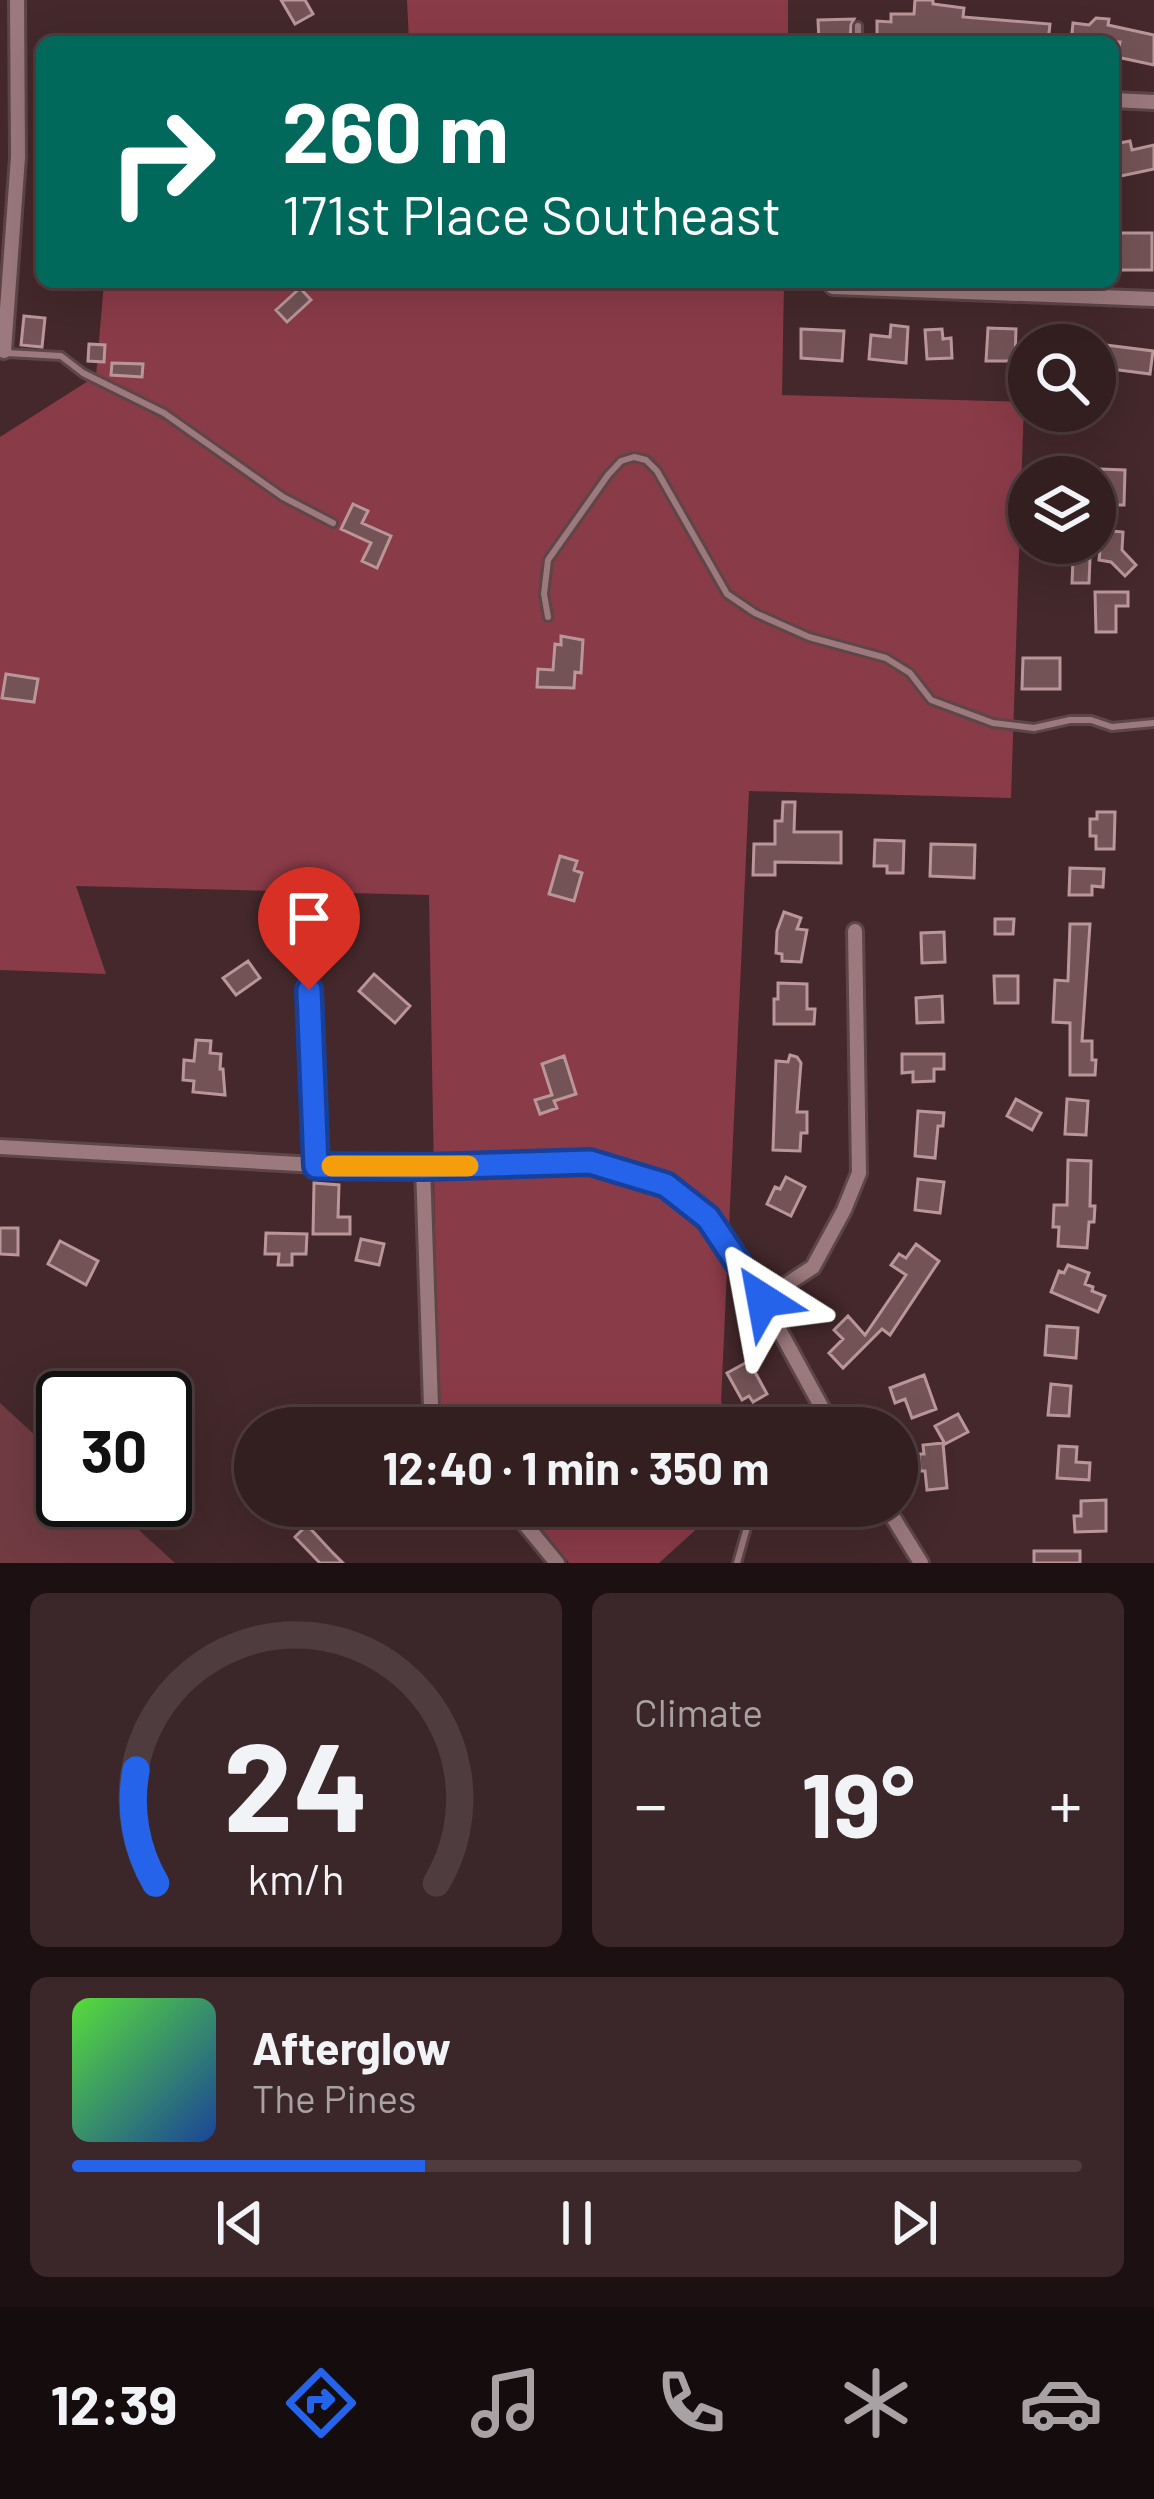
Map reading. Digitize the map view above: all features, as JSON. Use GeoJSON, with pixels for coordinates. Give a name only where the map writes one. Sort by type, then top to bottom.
{"type":"FeatureCollection","features":[{"type":"Feature","properties":{"kind":"street"},"geometry":{"type":"LineString","coordinates":[[4,350],[18,157],[17,0]]}},
{"type":"Feature","properties":{"kind":"street"},"geometry":{"type":"LineString","coordinates":[[1119,100],[1154,102]]}},
{"type":"Feature","properties":{"kind":"street"},"geometry":{"type":"LineString","coordinates":[[860,288],[1154,299]]}},
{"type":"Feature","properties":{"kind":"street"},"geometry":{"type":"LineString","coordinates":[[763,1300],[813,1267],[859,1173],[855,932]]}},
{"type":"Feature","properties":{"kind":"street"},"geometry":{"type":"LineString","coordinates":[[0,1147],[316,1166],[590,1162],[666,1185],[708,1218],[763,1300],[819,1407]]}},
{"type":"Feature","properties":{"kind":"street"},"geometry":{"type":"LineString","coordinates":[[423,1167],[432,1407]]}},
{"type":"Feature","properties":{"kind":"street"},"geometry":{"type":"LineString","coordinates":[[527,1527],[556,1563]]}},
{"type":"Feature","properties":{"kind":"street"},"geometry":{"type":"LineString","coordinates":[[899,1527],[921,1563]]}},
{"type":"Feature","properties":{"kind":"lane"},"geometry":{"type":"LineString","coordinates":[[857,36],[858,26]]}},
{"type":"Feature","properties":{"kind":"lane"},"geometry":{"type":"LineString","coordinates":[[4,350],[10,355],[61,356],[83,373],[164,413],[283,497],[333,524]]}},
{"type":"Feature","properties":{"kind":"lane"},"geometry":{"type":"LineString","coordinates":[[548,617],[544,594],[548,560],[608,475],[621,461],[634,457],[646,460],[657,471],[727,594],[755,613],[809,638],[886,658],[910,673],[931,700],[992,723],[1034,728],[1070,720],[1112,727],[1154,723]]}},
{"type":"Feature","properties":{"kind":"lane"},"geometry":{"type":"LineString","coordinates":[[309,990],[316,1166]]}},
{"type":"Feature","properties":{"kind":"lane"},"geometry":{"type":"LineString","coordinates":[[737,1563],[747,1527]]}},
{"type":"Feature","properties":{"kind":"shaded area"},"geometry":{"type":"Polygon","coordinates":[[[407,0],[788,0],[788,36],[409,36],[407,0]]]}},
{"type":"Feature","properties":{"kind":"shaded area"},"geometry":{"type":"Polygon","coordinates":[[[103,288],[784,288],[782,395],[1008,402],[1008,432],[1023,432],[1022,456],[1008,456],[1008,564],[1019,564],[1011,798],[749,791],[723,1407],[441,1407],[429,895],[76,886],[106,974],[0,970],[0,437],[96,376],[103,288]]]}},
{"type":"Feature","properties":{"kind":"shaded area"},"geometry":{"type":"Polygon","coordinates":[[[0,1403],[36,1436],[36,1527],[136,1527],[175,1563],[0,1563],[0,1403]]]}},
{"type":"Feature","properties":{"kind":"shaded area"},"geometry":{"type":"Polygon","coordinates":[[[541,1527],[699,1527],[659,1563],[569,1563],[541,1527]]]}},
{"type":"Feature","properties":{"kind":"building"},"geometry":{"type":"Polygon","coordinates":[[[281,0],[305,0],[313,14],[295,24],[281,0]]]}},
{"type":"Feature","properties":{"kind":"building"},"geometry":{"type":"Polygon","coordinates":[[[915,0],[933,0],[933,4],[964,8],[963,17],[1050,24],[1049,36],[877,36],[877,21],[891,22],[891,14],[914,14],[915,0]]]}},
{"type":"Feature","properties":{"kind":"building"},"geometry":{"type":"Polygon","coordinates":[[[1096,18],[1109,19],[1108,25],[1154,35],[1154,65],[1119,57],[1119,36],[1072,36],[1073,23],[1089,25],[1096,18]]]}},
{"type":"Feature","properties":{"kind":"building"},"geometry":{"type":"Polygon","coordinates":[[[854,19],[850,36],[819,36],[818,20],[854,19]]]}},
{"type":"Feature","properties":{"kind":"building"},"geometry":{"type":"Polygon","coordinates":[[[1130,141],[1132,150],[1154,145],[1154,169],[1121,176],[1119,143],[1130,141]]]}},
{"type":"Feature","properties":{"kind":"building"},"geometry":{"type":"Polygon","coordinates":[[[1119,233],[1152,233],[1152,270],[1119,270],[1119,233]]]}},
{"type":"Feature","properties":{"kind":"building"},"geometry":{"type":"Polygon","coordinates":[[[300,288],[311,300],[287,322],[276,310],[300,288]]]}},
{"type":"Feature","properties":{"kind":"building"},"geometry":{"type":"Polygon","coordinates":[[[24,316],[45,318],[42,347],[21,345],[24,316]]]}},
{"type":"Feature","properties":{"kind":"building"},"geometry":{"type":"Polygon","coordinates":[[[891,325],[908,327],[906,363],[869,359],[871,335],[890,337],[891,325]]]}},
{"type":"Feature","properties":{"kind":"building"},"geometry":{"type":"Polygon","coordinates":[[[988,328],[1008,329],[1008,361],[986,361],[988,328]]]}},
{"type":"Feature","properties":{"kind":"building"},"geometry":{"type":"Polygon","coordinates":[[[801,329],[844,331],[842,361],[801,358],[801,329]]]}},
{"type":"Feature","properties":{"kind":"building"},"geometry":{"type":"Polygon","coordinates":[[[942,329],[943,339],[951,338],[952,358],[927,359],[925,330],[942,329]]]}},
{"type":"Feature","properties":{"kind":"building"},"geometry":{"type":"Polygon","coordinates":[[[89,344],[105,345],[104,362],[88,361],[89,344]]]}},
{"type":"Feature","properties":{"kind":"building"},"geometry":{"type":"Polygon","coordinates":[[[1116,346],[1153,351],[1150,374],[1116,370],[1116,346]]]}},
{"type":"Feature","properties":{"kind":"building"},"geometry":{"type":"Polygon","coordinates":[[[112,363],[143,364],[142,377],[111,375],[112,363]]]}},
{"type":"Feature","properties":{"kind":"building"},"geometry":{"type":"Polygon","coordinates":[[[1116,470],[1125,470],[1124,505],[1116,505],[1116,470]]]}},
{"type":"Feature","properties":{"kind":"building"},"geometry":{"type":"Polygon","coordinates":[[[353,504],[368,511],[362,523],[391,536],[377,568],[362,561],[371,543],[341,529],[353,504]]]}},
{"type":"Feature","properties":{"kind":"building"},"geometry":{"type":"Polygon","coordinates":[[[1116,531],[1123,532],[1122,550],[1136,565],[1125,576],[1113,564],[1116,531]]]}},
{"type":"Feature","properties":{"kind":"building"},"geometry":{"type":"Polygon","coordinates":[[[1073,564],[1090,564],[1089,583],[1072,583],[1073,564]]]}},
{"type":"Feature","properties":{"kind":"building"},"geometry":{"type":"Polygon","coordinates":[[[1095,592],[1128,592],[1128,606],[1116,606],[1116,632],[1096,632],[1095,592]]]}},
{"type":"Feature","properties":{"kind":"building"},"geometry":{"type":"Polygon","coordinates":[[[561,636],[583,640],[581,673],[575,672],[574,688],[537,687],[538,669],[553,670],[555,644],[561,645],[561,636]]]}},
{"type":"Feature","properties":{"kind":"building"},"geometry":{"type":"Polygon","coordinates":[[[1023,658],[1060,658],[1060,689],[1022,689],[1023,658]]]}},
{"type":"Feature","properties":{"kind":"building"},"geometry":{"type":"Polygon","coordinates":[[[6,674],[38,679],[34,702],[2,698],[6,674]]]}},
{"type":"Feature","properties":{"kind":"building"},"geometry":{"type":"Polygon","coordinates":[[[783,802],[795,802],[794,832],[841,832],[841,863],[775,862],[775,875],[753,875],[754,844],[775,844],[775,821],[782,821],[783,802]]]}},
{"type":"Feature","properties":{"kind":"building"},"geometry":{"type":"Polygon","coordinates":[[[1097,812],[1115,812],[1114,849],[1096,849],[1096,836],[1090,836],[1090,819],[1097,819],[1097,812]]]}},
{"type":"Feature","properties":{"kind":"building"},"geometry":{"type":"Polygon","coordinates":[[[875,840],[904,841],[903,873],[887,873],[887,866],[874,866],[875,840]]]}},
{"type":"Feature","properties":{"kind":"building"},"geometry":{"type":"Polygon","coordinates":[[[931,844],[975,845],[974,878],[930,876],[931,844]]]}},
{"type":"Feature","properties":{"kind":"building"},"geometry":{"type":"Polygon","coordinates":[[[560,856],[577,861],[574,870],[582,873],[574,901],[549,894],[560,856]]]}},
{"type":"Feature","properties":{"kind":"building"},"geometry":{"type":"Polygon","coordinates":[[[1070,868],[1104,869],[1103,887],[1092,886],[1092,895],[1069,895],[1070,868]]]}},
{"type":"Feature","properties":{"kind":"building"},"geometry":{"type":"Polygon","coordinates":[[[784,912],[801,918],[797,929],[807,930],[801,962],[782,961],[782,954],[776,953],[784,912]]]}},
{"type":"Feature","properties":{"kind":"building"},"geometry":{"type":"Polygon","coordinates":[[[995,919],[1014,919],[1013,934],[995,934],[995,919]]]}},
{"type":"Feature","properties":{"kind":"building"},"geometry":{"type":"Polygon","coordinates":[[[1070,924],[1090,924],[1082,1041],[1092,1041],[1095,1075],[1070,1075],[1070,1023],[1053,1022],[1055,980],[1068,981],[1070,924]]]}},
{"type":"Feature","properties":{"kind":"building"},"geometry":{"type":"Polygon","coordinates":[[[944,932],[945,962],[922,963],[921,933],[944,932]]]}},
{"type":"Feature","properties":{"kind":"building"},"geometry":{"type":"Polygon","coordinates":[[[248,961],[260,978],[236,995],[223,978],[248,961]]]}},
{"type":"Feature","properties":{"kind":"building"},"geometry":{"type":"Polygon","coordinates":[[[374,974],[410,1006],[395,1023],[359,991],[374,974]]]}},
{"type":"Feature","properties":{"kind":"building"},"geometry":{"type":"Polygon","coordinates":[[[994,976],[1018,976],[1018,1003],[995,1003],[994,976]]]}},
{"type":"Feature","properties":{"kind":"building"},"geometry":{"type":"Polygon","coordinates":[[[778,983],[807,984],[807,1009],[815,1009],[814,1024],[774,1024],[778,983]]]}},
{"type":"Feature","properties":{"kind":"building"},"geometry":{"type":"Polygon","coordinates":[[[942,996],[943,1022],[917,1023],[916,998],[942,996]]]}},
{"type":"Feature","properties":{"kind":"building"},"geometry":{"type":"Polygon","coordinates":[[[196,1040],[211,1041],[210,1053],[221,1054],[225,1095],[193,1092],[194,1081],[183,1080],[184,1060],[194,1061],[196,1040]]]}},
{"type":"Feature","properties":{"kind":"building"},"geometry":{"type":"Polygon","coordinates":[[[902,1054],[944,1054],[944,1069],[934,1069],[934,1081],[913,1082],[913,1072],[902,1073],[902,1054]]]}},
{"type":"Feature","properties":{"kind":"building"},"geometry":{"type":"Polygon","coordinates":[[[790,1055],[801,1063],[797,1112],[807,1112],[807,1133],[801,1133],[800,1151],[773,1150],[776,1061],[788,1062],[790,1055]]]}},
{"type":"Feature","properties":{"kind":"building"},"geometry":{"type":"Polygon","coordinates":[[[564,1056],[576,1094],[554,1101],[557,1108],[540,1114],[535,1100],[552,1095],[542,1064],[564,1056]]]}},
{"type":"Feature","properties":{"kind":"building"},"geometry":{"type":"Polygon","coordinates":[[[1016,1099],[1041,1113],[1032,1130],[1007,1116],[1016,1099]]]}},
{"type":"Feature","properties":{"kind":"building"},"geometry":{"type":"Polygon","coordinates":[[[1067,1099],[1088,1101],[1086,1135],[1065,1134],[1067,1099]]]}},
{"type":"Feature","properties":{"kind":"building"},"geometry":{"type":"Polygon","coordinates":[[[918,1111],[944,1113],[935,1158],[915,1156],[918,1111]]]}},
{"type":"Feature","properties":{"kind":"building"},"geometry":{"type":"Polygon","coordinates":[[[1068,1160],[1091,1161],[1090,1206],[1095,1206],[1087,1248],[1058,1246],[1059,1227],[1053,1227],[1054,1205],[1067,1205],[1068,1160]]]}},
{"type":"Feature","properties":{"kind":"building"},"geometry":{"type":"Polygon","coordinates":[[[786,1177],[805,1187],[791,1216],[767,1204],[786,1177]]]}},
{"type":"Feature","properties":{"kind":"building"},"geometry":{"type":"Polygon","coordinates":[[[918,1179],[944,1182],[940,1213],[915,1210],[918,1179]]]}},
{"type":"Feature","properties":{"kind":"building"},"geometry":{"type":"Polygon","coordinates":[[[314,1183],[339,1185],[338,1217],[350,1217],[350,1234],[313,1234],[314,1183]]]}},
{"type":"Feature","properties":{"kind":"building"},"geometry":{"type":"Polygon","coordinates":[[[0,1228],[18,1228],[18,1255],[0,1254],[0,1228]]]}},
{"type":"Feature","properties":{"kind":"building"},"geometry":{"type":"Polygon","coordinates":[[[266,1233],[307,1234],[306,1254],[292,1254],[292,1265],[278,1265],[279,1254],[265,1254],[266,1233]]]}},
{"type":"Feature","properties":{"kind":"building"},"geometry":{"type":"Polygon","coordinates":[[[361,1239],[384,1244],[379,1265],[356,1260],[361,1239]]]}},
{"type":"Feature","properties":{"kind":"building"},"geometry":{"type":"Polygon","coordinates":[[[60,1241],[98,1261],[86,1285],[48,1264],[60,1241]]]}},
{"type":"Feature","properties":{"kind":"building"},"geometry":{"type":"Polygon","coordinates":[[[916,1244],[939,1261],[890,1335],[882,1329],[843,1368],[829,1353],[843,1339],[834,1330],[848,1316],[865,1335],[906,1275],[891,1265],[899,1254],[906,1258],[916,1244]]]}},
{"type":"Feature","properties":{"kind":"building"},"geometry":{"type":"Polygon","coordinates":[[[1068,1265],[1089,1273],[1085,1284],[1105,1296],[1098,1312],[1051,1292],[1059,1271],[1064,1273],[1068,1265]]]}},
{"type":"Feature","properties":{"kind":"building"},"geometry":{"type":"Polygon","coordinates":[[[1047,1326],[1078,1328],[1076,1358],[1045,1355],[1047,1326]]]}},
{"type":"Feature","properties":{"kind":"building"},"geometry":{"type":"Polygon","coordinates":[[[749,1361],[767,1394],[753,1402],[749,1396],[742,1400],[727,1373],[749,1361]]]}},
{"type":"Feature","properties":{"kind":"building"},"geometry":{"type":"Polygon","coordinates":[[[924,1375],[936,1409],[918,1416],[918,1407],[908,1407],[905,1399],[895,1403],[890,1388],[924,1375]]]}},
{"type":"Feature","properties":{"kind":"building"},"geometry":{"type":"Polygon","coordinates":[[[1051,1384],[1071,1386],[1069,1416],[1048,1415],[1051,1384]]]}},
{"type":"Feature","properties":{"kind":"building"},"geometry":{"type":"Polygon","coordinates":[[[958,1414],[968,1432],[945,1444],[935,1426],[958,1414]]]}},
{"type":"Feature","properties":{"kind":"building"},"geometry":{"type":"Polygon","coordinates":[[[943,1443],[947,1488],[927,1490],[919,1454],[924,1454],[923,1445],[943,1443]]]}},
{"type":"Feature","properties":{"kind":"building"},"geometry":{"type":"Polygon","coordinates":[[[1059,1446],[1077,1447],[1076,1462],[1090,1463],[1089,1480],[1057,1478],[1059,1446]]]}},
{"type":"Feature","properties":{"kind":"building"},"geometry":{"type":"Polygon","coordinates":[[[1106,1500],[1106,1531],[1075,1532],[1074,1516],[1081,1516],[1081,1501],[1106,1500]]]}},
{"type":"Feature","properties":{"kind":"building"},"geometry":{"type":"Polygon","coordinates":[[[309,1527],[343,1563],[320,1563],[295,1537],[309,1527]]]}},
{"type":"Feature","properties":{"kind":"building"},"geometry":{"type":"Polygon","coordinates":[[[1034,1551],[1080,1551],[1080,1563],[1034,1563],[1034,1551]]]}},
{"type":"Feature","properties":{"kind":"slow traffic"},"geometry":{"type":"LineString","coordinates":[[332,1166],[468,1166]]}},
{"type":"Feature","properties":{"kind":"route"},"geometry":{"type":"LineString","coordinates":[[309,990],[316,1166],[590,1162],[666,1185],[708,1218],[763,1300]]}}]}
